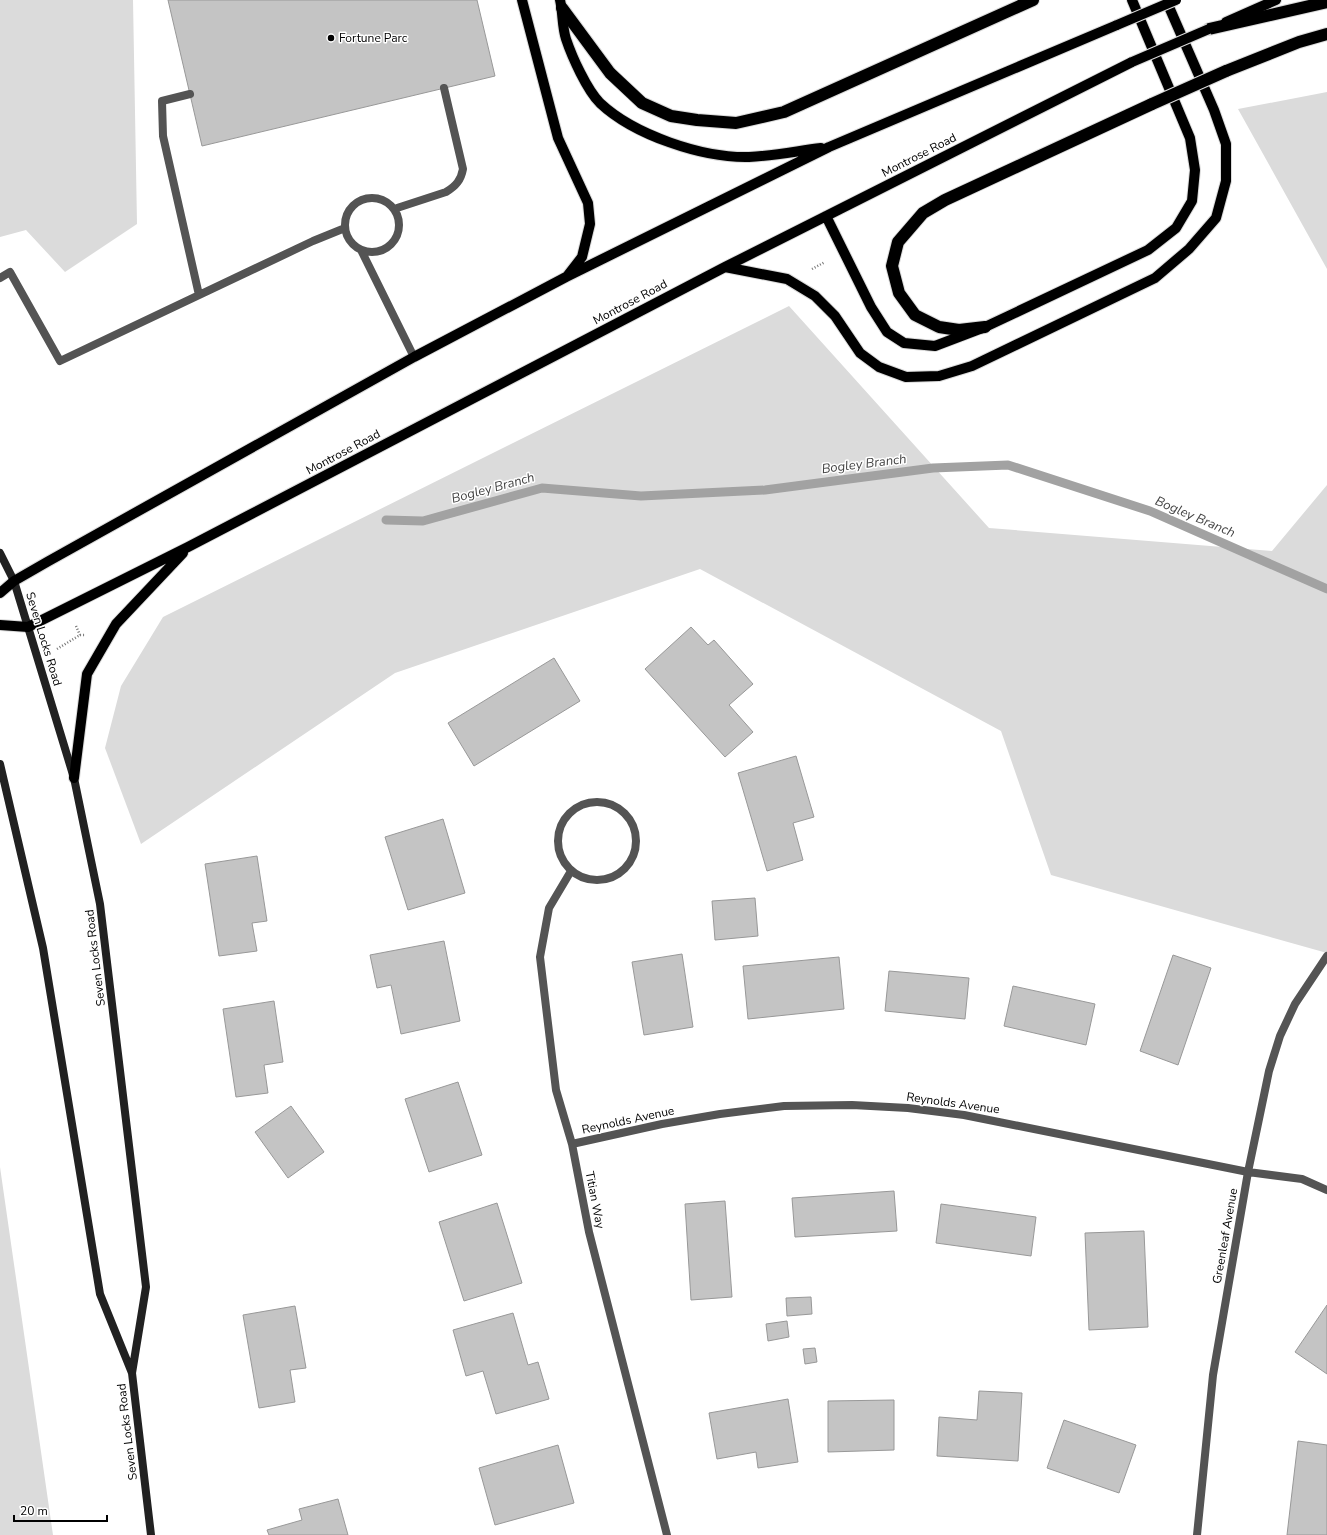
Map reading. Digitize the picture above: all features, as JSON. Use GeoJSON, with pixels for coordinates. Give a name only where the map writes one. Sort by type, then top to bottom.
{"type":"FeatureCollection","features":[{"type":"Feature","properties":{"kind":"highway"},"geometry":{"type":"LineString","coordinates":[[561,4],[610,73],[642,103],[671,116],[736,123],[784,112],[1033,0]]}},
{"type":"Feature","properties":{"kind":"highway"},"geometry":{"type":"LineString","coordinates":[[1209,28],[1327,2]]}},
{"type":"Feature","properties":{"kind":"highway"},"geometry":{"type":"LineString","coordinates":[[985,327],[959,330],[939,327],[915,315],[899,293],[892,266],[898,242],[923,213],[945,200],[1226,71],[1299,42],[1327,34]]}},
{"type":"Feature","properties":{"kind":"main road"},"geometry":{"type":"LineString","coordinates":[[522,0],[558,138],[588,203],[590,224],[582,257],[566,277]]}},
{"type":"Feature","properties":{"kind":"main road"},"geometry":{"type":"LineString","coordinates":[[826,216],[871,307],[887,332],[904,343],[934,346],[985,327],[1148,250],[1176,228],[1192,201],[1195,170],[1190,138],[1132,0]]}},
{"type":"Feature","properties":{"kind":"main road"},"geometry":{"type":"LineString","coordinates":[[725,267],[787,279],[815,296],[835,316],[860,352],[879,367],[906,377],[939,376],[972,366],[1154,278],[1190,249],[1216,218],[1226,181],[1226,144],[1214,110],[1166,0]]}},
{"type":"Feature","properties":{"kind":"main road"},"geometry":{"type":"LineString","coordinates":[[0,593],[14,581],[414,357],[566,277],[829,147],[1176,0]]}},
{"type":"Feature","properties":{"kind":"main road","name":"Montrose Road"},"geometry":{"type":"LineString","coordinates":[[28,627],[188,547],[725,267],[1132,62],[1276,0]]}},
{"type":"Feature","properties":{"kind":"main road"},"geometry":{"type":"LineString","coordinates":[[561,4],[566,38],[581,74],[600,102],[631,125],[666,141],[706,153],[748,157],[829,147]]}},
{"type":"Feature","properties":{"kind":"main road"},"geometry":{"type":"LineString","coordinates":[[74,778],[88,674],[116,624],[188,547]]}},
{"type":"Feature","properties":{"kind":"main road","name":"Seven Locks Road"},"geometry":{"type":"LineString","coordinates":[[0,553],[14,581],[74,778],[100,904],[146,1287],[132,1373]]}},
{"type":"Feature","properties":{"kind":"main road"},"geometry":{"type":"LineString","coordinates":[[0,625],[28,627]]}},
{"type":"Feature","properties":{"kind":"main road","name":"Seven Locks Road"},"geometry":{"type":"LineString","coordinates":[[0,764],[43,948],[100,1294],[132,1373],[151,1535]]}},
{"type":"Feature","properties":{"kind":"street"},"geometry":{"type":"LineString","coordinates":[[394,209],[446,192],[454,187],[462,176],[463,169],[444,88]]}},
{"type":"Feature","properties":{"kind":"street"},"geometry":{"type":"LineString","coordinates":[[190,94],[162,101],[163,136],[199,295]]}},
{"type":"Feature","properties":{"kind":"street"},"geometry":{"type":"LineString","coordinates":[[365,198],[374,198],[391,204],[394,209],[399,220],[399,230],[391,245],[374,253],[365,252],[350,242],[345,228],[346,216],[350,208],[357,202],[365,198]]}},
{"type":"Feature","properties":{"kind":"street"},"geometry":{"type":"LineString","coordinates":[[0,278],[10,272],[60,361],[313,241],[345,228]]}},
{"type":"Feature","properties":{"kind":"street"},"geometry":{"type":"LineString","coordinates":[[361,250],[414,357]]}},
{"type":"Feature","properties":{"kind":"street"},"geometry":{"type":"LineString","coordinates":[[600,802],[612,805],[623,812],[630,821],[635,833],[636,845],[633,856],[626,867],[617,875],[605,879],[593,880],[581,877],[571,871],[563,861],[558,850],[558,838],[561,826],[568,816],[577,808],[588,803],[600,802]]}},
{"type":"Feature","properties":{"kind":"street","name":"Titian Way"},"geometry":{"type":"LineString","coordinates":[[571,871],[550,908],[540,957],[556,1090],[572,1144],[589,1232],[667,1535]]}},
{"type":"Feature","properties":{"kind":"street","name":"Greenleaf Avenue"},"geometry":{"type":"LineString","coordinates":[[1197,1535],[1213,1374],[1248,1172],[1269,1071],[1280,1036],[1295,1004],[1327,956]]}},
{"type":"Feature","properties":{"kind":"street","name":"Reynolds Avenue"},"geometry":{"type":"LineString","coordinates":[[572,1144],[662,1124],[720,1114],[784,1106],[852,1105],[908,1108],[964,1115],[1248,1172],[1302,1179],[1327,1190]]}},
{"type":"Feature","properties":{"kind":"path"},"geometry":{"type":"LineString","coordinates":[[806,272],[830,260]]}},
{"type":"Feature","properties":{"kind":"path"},"geometry":{"type":"LineString","coordinates":[[57,649],[80,635]]}},
{"type":"Feature","properties":{"kind":"shaded area"},"geometry":{"type":"Polygon","coordinates":[[[0,0],[133,0],[137,224],[65,272],[26,230],[0,237],[0,0]]]}},
{"type":"Feature","properties":{"kind":"shaded area"},"geometry":{"type":"Polygon","coordinates":[[[1327,92],[1327,269],[1238,109],[1327,92]]]}},
{"type":"Feature","properties":{"kind":"shaded area"},"geometry":{"type":"Polygon","coordinates":[[[789,306],[989,528],[1272,551],[1327,485],[1327,953],[1051,875],[1001,731],[700,569],[395,673],[141,844],[105,748],[121,686],[163,617],[789,306]]]}},
{"type":"Feature","properties":{"kind":"shaded area"},"geometry":{"type":"Polygon","coordinates":[[[0,1167],[53,1535],[0,1535],[0,1167]]]}},
{"type":"Feature","properties":{"kind":"building","name":"Fortune Parc"},"geometry":{"type":"Polygon","coordinates":[[[168,0],[477,0],[495,76],[202,146],[168,0]]]}},
{"type":"Feature","properties":{"kind":"building"},"geometry":{"type":"Polygon","coordinates":[[[691,627],[708,645],[714,640],[753,684],[729,705],[753,732],[725,757],[645,669],[691,627]]]}},
{"type":"Feature","properties":{"kind":"building"},"geometry":{"type":"Polygon","coordinates":[[[554,658],[580,701],[474,766],[448,723],[554,658]]]}},
{"type":"Feature","properties":{"kind":"building"},"geometry":{"type":"Polygon","coordinates":[[[796,756],[814,817],[793,823],[803,860],[767,871],[738,773],[796,756]]]}},
{"type":"Feature","properties":{"kind":"building"},"geometry":{"type":"Polygon","coordinates":[[[443,819],[465,893],[408,910],[385,837],[443,819]]]}},
{"type":"Feature","properties":{"kind":"building"},"geometry":{"type":"Polygon","coordinates":[[[257,856],[267,921],[252,923],[257,951],[219,956],[205,864],[257,856]]]}},
{"type":"Feature","properties":{"kind":"building"},"geometry":{"type":"Polygon","coordinates":[[[755,898],[758,936],[715,940],[712,901],[755,898]]]}},
{"type":"Feature","properties":{"kind":"building"},"geometry":{"type":"Polygon","coordinates":[[[444,941],[460,1021],[401,1034],[391,985],[377,988],[370,955],[444,941]]]}},
{"type":"Feature","properties":{"kind":"building"},"geometry":{"type":"Polygon","coordinates":[[[682,954],[693,1027],[644,1035],[632,962],[682,954]]]}},
{"type":"Feature","properties":{"kind":"building"},"geometry":{"type":"Polygon","coordinates":[[[1173,955],[1211,968],[1178,1065],[1140,1051],[1173,955]]]}},
{"type":"Feature","properties":{"kind":"building"},"geometry":{"type":"Polygon","coordinates":[[[839,957],[844,1009],[748,1019],[743,966],[839,957]]]}},
{"type":"Feature","properties":{"kind":"building"},"geometry":{"type":"Polygon","coordinates":[[[889,971],[969,978],[965,1019],[885,1011],[889,971]]]}},
{"type":"Feature","properties":{"kind":"building"},"geometry":{"type":"Polygon","coordinates":[[[1013,986],[1095,1004],[1086,1045],[1004,1026],[1013,986]]]}},
{"type":"Feature","properties":{"kind":"building"},"geometry":{"type":"Polygon","coordinates":[[[274,1001],[283,1062],[264,1065],[268,1093],[236,1097],[223,1009],[274,1001]]]}},
{"type":"Feature","properties":{"kind":"building"},"geometry":{"type":"Polygon","coordinates":[[[458,1082],[482,1155],[429,1172],[405,1099],[458,1082]]]}},
{"type":"Feature","properties":{"kind":"building"},"geometry":{"type":"Polygon","coordinates":[[[291,1106],[324,1152],[288,1178],[255,1132],[291,1106]]]}},
{"type":"Feature","properties":{"kind":"building"},"geometry":{"type":"Polygon","coordinates":[[[894,1191],[897,1231],[795,1237],[792,1198],[894,1191]]]}},
{"type":"Feature","properties":{"kind":"building"},"geometry":{"type":"Polygon","coordinates":[[[725,1201],[732,1297],[691,1300],[685,1204],[725,1201]]]}},
{"type":"Feature","properties":{"kind":"building"},"geometry":{"type":"Polygon","coordinates":[[[497,1203],[522,1283],[464,1301],[439,1222],[497,1203]]]}},
{"type":"Feature","properties":{"kind":"building"},"geometry":{"type":"Polygon","coordinates":[[[941,1204],[1036,1217],[1031,1256],[936,1243],[941,1204]]]}},
{"type":"Feature","properties":{"kind":"building"},"geometry":{"type":"Polygon","coordinates":[[[1144,1231],[1148,1327],[1089,1330],[1085,1233],[1144,1231]]]}},
{"type":"Feature","properties":{"kind":"building"},"geometry":{"type":"Polygon","coordinates":[[[811,1297],[812,1314],[787,1316],[786,1298],[811,1297]]]}},
{"type":"Feature","properties":{"kind":"building"},"geometry":{"type":"Polygon","coordinates":[[[1327,1305],[1327,1374],[1295,1352],[1327,1305]]]}},
{"type":"Feature","properties":{"kind":"building"},"geometry":{"type":"Polygon","coordinates":[[[295,1306],[306,1368],[290,1370],[295,1402],[259,1408],[243,1315],[295,1306]]]}},
{"type":"Feature","properties":{"kind":"building"},"geometry":{"type":"Polygon","coordinates":[[[513,1313],[528,1365],[538,1362],[549,1399],[496,1414],[483,1371],[466,1376],[453,1330],[513,1313]]]}},
{"type":"Feature","properties":{"kind":"building"},"geometry":{"type":"Polygon","coordinates":[[[787,1321],[789,1337],[768,1341],[766,1324],[787,1321]]]}},
{"type":"Feature","properties":{"kind":"building"},"geometry":{"type":"Polygon","coordinates":[[[815,1348],[817,1362],[805,1364],[803,1349],[815,1348]]]}},
{"type":"Feature","properties":{"kind":"building"},"geometry":{"type":"Polygon","coordinates":[[[979,1391],[1022,1393],[1018,1461],[937,1456],[939,1417],[977,1420],[979,1391]]]}},
{"type":"Feature","properties":{"kind":"building"},"geometry":{"type":"Polygon","coordinates":[[[788,1399],[798,1462],[758,1468],[756,1452],[717,1459],[709,1413],[788,1399]]]}},
{"type":"Feature","properties":{"kind":"building"},"geometry":{"type":"Polygon","coordinates":[[[894,1400],[894,1450],[828,1452],[828,1401],[894,1400]]]}},
{"type":"Feature","properties":{"kind":"building"},"geometry":{"type":"Polygon","coordinates":[[[1064,1420],[1136,1445],[1119,1493],[1047,1468],[1064,1420]]]}},
{"type":"Feature","properties":{"kind":"building"},"geometry":{"type":"Polygon","coordinates":[[[1298,1441],[1327,1445],[1327,1535],[1287,1535],[1298,1441]]]}},
{"type":"Feature","properties":{"kind":"building"},"geometry":{"type":"Polygon","coordinates":[[[558,1445],[574,1503],[495,1525],[479,1468],[558,1445]]]}},
{"type":"Feature","properties":{"kind":"building"},"geometry":{"type":"Polygon","coordinates":[[[338,1499],[348,1535],[269,1535],[267,1530],[302,1520],[299,1509],[338,1499]]]}},
{"type":"Feature","properties":{"kind":"waterway","name":"Bogley Branch"},"geometry":{"type":"LineString","coordinates":[[386,520],[423,521],[542,488],[641,496],[765,490],[933,468],[1008,465],[1150,511],[1327,589]]}},
{"type":"Feature","properties":{"kind":"place","name":"Fortune Parc"},"geometry":{"type":"Point","coordinates":[331,38]}}]}
